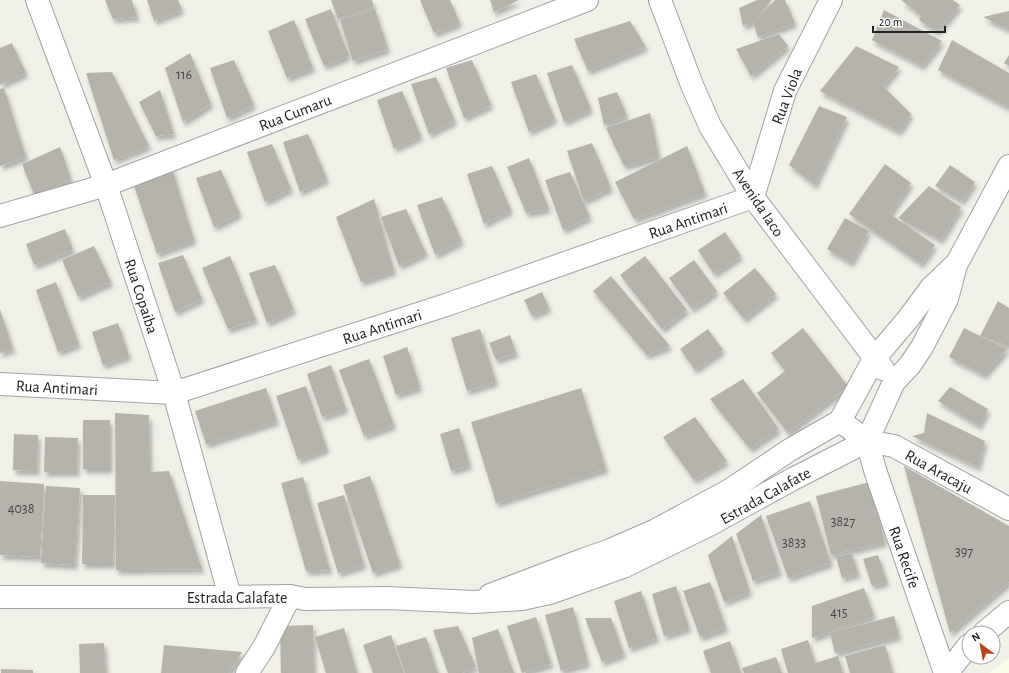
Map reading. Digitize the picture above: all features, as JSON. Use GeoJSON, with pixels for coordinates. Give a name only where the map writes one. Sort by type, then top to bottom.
{"type":"FeatureCollection","features":[{"type":"Feature","properties":{"kind":"street","name":"Rua Copaiba"},"geometry":{"type":"LineString","coordinates":[[37,0],[106,185],[174,393],[230,597]]}},
{"type":"Feature","properties":{"kind":"street","name":"Rua Cumaru"},"geometry":{"type":"LineString","coordinates":[[0,216],[106,185],[587,0]]}},
{"type":"Feature","properties":{"kind":"street","name":"Avenida Iaco"},"geometry":{"type":"LineString","coordinates":[[660,0],[692,86],[710,126],[753,197],[874,359],[894,382]]}},
{"type":"Feature","properties":{"kind":"street","name":"Rua Viola"},"geometry":{"type":"LineString","coordinates":[[753,197],[785,91],[832,0]]}},
{"type":"Feature","properties":{"kind":"street"},"geometry":{"type":"LineString","coordinates":[[956,264],[931,288],[908,319],[874,359],[840,421],[866,441],[894,382],[910,365],[922,347],[947,299],[956,264],[1009,166]]}},
{"type":"Feature","properties":{"kind":"street","name":"Rua Antimari"},"geometry":{"type":"LineString","coordinates":[[0,384],[174,393],[446,305],[753,197]]}},
{"type":"Feature","properties":{"kind":"street","name":"Estrada Calafate"},"geometry":{"type":"LineString","coordinates":[[474,602],[585,558],[608,551],[656,530],[730,490],[788,451],[840,421]]}},
{"type":"Feature","properties":{"kind":"street","name":"Estrada Calafate"},"geometry":{"type":"LineString","coordinates":[[0,597],[290,596],[305,599],[387,598],[474,602],[522,599],[550,594],[624,567],[711,524],[866,441]]}},
{"type":"Feature","properties":{"kind":"street","name":"Rua Aracaju"},"geometry":{"type":"LineString","coordinates":[[866,441],[894,446],[1009,509]]}},
{"type":"Feature","properties":{"kind":"street","name":"Rua Recife"},"geometry":{"type":"LineString","coordinates":[[866,441],[946,673]]}},
{"type":"Feature","properties":{"kind":"street"},"geometry":{"type":"LineString","coordinates":[[247,673],[264,647],[290,596]]}},
{"type":"Feature","properties":{"kind":"street"},"geometry":{"type":"LineString","coordinates":[[994,625],[1009,612]]}},
{"type":"Feature","properties":{"kind":"street"},"geometry":{"type":"LineString","coordinates":[[946,673],[961,655]]}},
{"type":"Feature","properties":{"kind":"shaded area"},"geometry":{"type":"Polygon","coordinates":[[[1009,658],[1009,673],[988,673],[1001,665],[1009,658]]]}},
{"type":"Feature","properties":{"kind":"building"},"geometry":{"type":"Polygon","coordinates":[[[105,0],[132,0],[137,17],[113,19],[105,0]]]}},
{"type":"Feature","properties":{"kind":"building"},"geometry":{"type":"Polygon","coordinates":[[[147,0],[178,0],[182,10],[154,21],[147,0]]]}},
{"type":"Feature","properties":{"kind":"building"},"geometry":{"type":"Polygon","coordinates":[[[331,0],[372,0],[374,7],[338,19],[331,0]]]}},
{"type":"Feature","properties":{"kind":"building"},"geometry":{"type":"Polygon","coordinates":[[[420,0],[450,0],[460,23],[434,33],[420,0]]]}},
{"type":"Feature","properties":{"kind":"building"},"geometry":{"type":"Polygon","coordinates":[[[490,0],[519,0],[494,12],[490,0]]]}},
{"type":"Feature","properties":{"kind":"building"},"geometry":{"type":"Polygon","coordinates":[[[757,0],[772,0],[756,19],[775,0],[785,0],[795,23],[758,37],[753,22],[743,26],[739,8],[757,0]]]}},
{"type":"Feature","properties":{"kind":"building"},"geometry":{"type":"Polygon","coordinates":[[[901,0],[953,0],[960,5],[937,32],[919,20],[921,16],[901,0]]]}},
{"type":"Feature","properties":{"kind":"building"},"geometry":{"type":"Polygon","coordinates":[[[331,9],[349,56],[324,66],[305,19],[331,9]]]}},
{"type":"Feature","properties":{"kind":"building"},"geometry":{"type":"Polygon","coordinates":[[[375,9],[388,49],[353,61],[340,20],[375,9]]]}},
{"type":"Feature","properties":{"kind":"building"},"geometry":{"type":"Polygon","coordinates":[[[884,10],[942,41],[922,66],[872,40],[884,10]]]}},
{"type":"Feature","properties":{"kind":"building"},"geometry":{"type":"Polygon","coordinates":[[[1009,11],[1009,30],[983,17],[1009,11]]]}},
{"type":"Feature","properties":{"kind":"building"},"geometry":{"type":"Polygon","coordinates":[[[294,20],[313,68],[287,78],[268,31],[294,20]]]}},
{"type":"Feature","properties":{"kind":"building"},"geometry":{"type":"Polygon","coordinates":[[[630,21],[646,47],[588,71],[574,39],[630,21]]]}},
{"type":"Feature","properties":{"kind":"building"},"geometry":{"type":"Polygon","coordinates":[[[779,34],[788,46],[751,76],[736,49],[779,34]]]}},
{"type":"Feature","properties":{"kind":"building"},"geometry":{"type":"Polygon","coordinates":[[[952,40],[1009,73],[1009,108],[938,70],[952,40]]]}},
{"type":"Feature","properties":{"kind":"building"},"geometry":{"type":"Polygon","coordinates":[[[12,43],[26,73],[0,85],[0,48],[12,43]]]}},
{"type":"Feature","properties":{"kind":"building"},"geometry":{"type":"Polygon","coordinates":[[[856,46],[899,67],[883,86],[911,114],[899,132],[820,91],[856,46]]]}},
{"type":"Feature","properties":{"kind":"building"},"geometry":{"type":"Polygon","coordinates":[[[190,53],[211,104],[183,122],[165,68],[190,53]]]}},
{"type":"Feature","properties":{"kind":"building"},"geometry":{"type":"Polygon","coordinates":[[[1009,55],[1009,66],[1004,63],[1009,55]]]}},
{"type":"Feature","properties":{"kind":"building"},"geometry":{"type":"Polygon","coordinates":[[[234,60],[254,105],[227,118],[210,68],[234,60]]]}},
{"type":"Feature","properties":{"kind":"building"},"geometry":{"type":"Polygon","coordinates":[[[472,60],[491,105],[464,118],[446,68],[472,60]]]}},
{"type":"Feature","properties":{"kind":"building"},"geometry":{"type":"Polygon","coordinates":[[[572,65],[591,109],[564,122],[547,73],[572,65]]]}},
{"type":"Feature","properties":{"kind":"building"},"geometry":{"type":"Polygon","coordinates":[[[112,72],[149,146],[114,160],[86,73],[112,72]]]}},
{"type":"Feature","properties":{"kind":"building"},"geometry":{"type":"Polygon","coordinates":[[[536,74],[555,119],[529,132],[511,82],[536,74]]]}},
{"type":"Feature","properties":{"kind":"building"},"geometry":{"type":"Polygon","coordinates":[[[436,77],[455,121],[429,134],[411,84],[436,77]]]}},
{"type":"Feature","properties":{"kind":"building"},"geometry":{"type":"Polygon","coordinates":[[[4,88],[26,157],[0,166],[0,89],[4,88]]]}},
{"type":"Feature","properties":{"kind":"building"},"geometry":{"type":"Polygon","coordinates":[[[160,90],[174,134],[156,136],[139,102],[160,90]]]}},
{"type":"Feature","properties":{"kind":"building"},"geometry":{"type":"Polygon","coordinates":[[[402,91],[421,136],[394,149],[377,100],[402,91]]]}},
{"type":"Feature","properties":{"kind":"building"},"geometry":{"type":"Polygon","coordinates":[[[617,92],[627,116],[604,125],[598,98],[617,92]]]}},
{"type":"Feature","properties":{"kind":"building"},"geometry":{"type":"Polygon","coordinates":[[[819,106],[847,117],[815,185],[789,165],[819,106]]]}},
{"type":"Feature","properties":{"kind":"building"},"geometry":{"type":"Polygon","coordinates":[[[650,113],[659,157],[624,166],[606,128],[650,113]]]}},
{"type":"Feature","properties":{"kind":"building"},"geometry":{"type":"Polygon","coordinates":[[[308,134],[327,179],[300,192],[283,142],[308,134]]]}},
{"type":"Feature","properties":{"kind":"building"},"geometry":{"type":"Polygon","coordinates":[[[592,143],[611,188],[584,201],[567,151],[592,143]]]}},
{"type":"Feature","properties":{"kind":"building"},"geometry":{"type":"Polygon","coordinates":[[[272,144],[291,189],[265,202],[247,152],[272,144]]]}},
{"type":"Feature","properties":{"kind":"building"},"geometry":{"type":"Polygon","coordinates":[[[687,146],[705,193],[634,219],[615,182],[687,146]]]}},
{"type":"Feature","properties":{"kind":"building"},"geometry":{"type":"Polygon","coordinates":[[[60,147],[71,179],[35,197],[22,164],[60,147]]]}},
{"type":"Feature","properties":{"kind":"building"},"geometry":{"type":"Polygon","coordinates":[[[529,158],[549,209],[526,213],[507,167],[529,158]]]}},
{"type":"Feature","properties":{"kind":"building"},"geometry":{"type":"Polygon","coordinates":[[[885,164],[911,183],[890,214],[935,245],[921,264],[849,214],[885,164]]]}},
{"type":"Feature","properties":{"kind":"building"},"geometry":{"type":"Polygon","coordinates":[[[171,165],[194,240],[157,254],[131,177],[171,165]]]}},
{"type":"Feature","properties":{"kind":"building"},"geometry":{"type":"Polygon","coordinates":[[[950,165],[975,182],[962,201],[935,186],[950,165]]]}},
{"type":"Feature","properties":{"kind":"building"},"geometry":{"type":"Polygon","coordinates":[[[492,166],[511,210],[484,224],[467,174],[492,166]]]}},
{"type":"Feature","properties":{"kind":"building"},"geometry":{"type":"Polygon","coordinates":[[[221,170],[240,214],[214,227],[196,178],[221,170]]]}},
{"type":"Feature","properties":{"kind":"building"},"geometry":{"type":"Polygon","coordinates":[[[570,172],[590,217],[563,230],[545,180],[570,172]]]}},
{"type":"Feature","properties":{"kind":"building"},"geometry":{"type":"Polygon","coordinates":[[[929,186],[961,207],[941,240],[898,218],[929,186]]]}},
{"type":"Feature","properties":{"kind":"building"},"geometry":{"type":"Polygon","coordinates":[[[442,197],[462,241],[435,255],[417,205],[442,197]]]}},
{"type":"Feature","properties":{"kind":"building"},"geometry":{"type":"Polygon","coordinates":[[[374,199],[394,271],[361,282],[336,217],[374,199]]]}},
{"type":"Feature","properties":{"kind":"building"},"geometry":{"type":"Polygon","coordinates":[[[406,209],[426,253],[399,266],[381,217],[406,209]]]}},
{"type":"Feature","properties":{"kind":"building"},"geometry":{"type":"Polygon","coordinates":[[[845,218],[869,231],[851,263],[827,249],[845,218]]]}},
{"type":"Feature","properties":{"kind":"building"},"geometry":{"type":"Polygon","coordinates":[[[65,229],[73,250],[34,265],[26,244],[65,229]]]}},
{"type":"Feature","properties":{"kind":"building"},"geometry":{"type":"Polygon","coordinates":[[[725,232],[741,256],[714,274],[698,250],[725,232]]]}},
{"type":"Feature","properties":{"kind":"building"},"geometry":{"type":"Polygon","coordinates":[[[94,246],[111,282],[78,297],[62,260],[94,246]]]}},
{"type":"Feature","properties":{"kind":"building"},"geometry":{"type":"Polygon","coordinates":[[[183,255],[202,299],[175,312],[158,263],[183,255]]]}},
{"type":"Feature","properties":{"kind":"building"},"geometry":{"type":"Polygon","coordinates":[[[230,256],[256,320],[228,329],[202,268],[230,256]]]}},
{"type":"Feature","properties":{"kind":"building"},"geometry":{"type":"Polygon","coordinates":[[[645,256],[687,310],[662,329],[620,275],[645,256]]]}},
{"type":"Feature","properties":{"kind":"building"},"geometry":{"type":"Polygon","coordinates":[[[694,260],[717,291],[692,309],[669,278],[694,260]]]}},
{"type":"Feature","properties":{"kind":"building"},"geometry":{"type":"Polygon","coordinates":[[[275,265],[294,310],[267,323],[249,273],[275,265]]]}},
{"type":"Feature","properties":{"kind":"building"},"geometry":{"type":"Polygon","coordinates":[[[755,268],[776,294],[744,319],[723,293],[755,268]]]}},
{"type":"Feature","properties":{"kind":"building"},"geometry":{"type":"Polygon","coordinates":[[[611,276],[670,346],[647,355],[593,291],[611,276]]]}},
{"type":"Feature","properties":{"kind":"building"},"geometry":{"type":"Polygon","coordinates":[[[56,282],[79,344],[58,352],[36,290],[56,282]]]}},
{"type":"Feature","properties":{"kind":"building"},"geometry":{"type":"Polygon","coordinates":[[[542,292],[549,308],[532,316],[524,300],[542,292]]]}},
{"type":"Feature","properties":{"kind":"building"},"geometry":{"type":"Polygon","coordinates":[[[998,301],[1009,308],[1009,346],[980,336],[998,301]]]}},
{"type":"Feature","properties":{"kind":"building"},"geometry":{"type":"Polygon","coordinates":[[[0,309],[13,349],[0,353],[0,309]]]}},
{"type":"Feature","properties":{"kind":"building"},"geometry":{"type":"Polygon","coordinates":[[[118,323],[129,356],[103,365],[92,332],[118,323]]]}},
{"type":"Feature","properties":{"kind":"building"},"geometry":{"type":"Polygon","coordinates":[[[803,328],[848,386],[788,433],[757,393],[785,371],[771,353],[803,328]]]}},
{"type":"Feature","properties":{"kind":"building"},"geometry":{"type":"Polygon","coordinates":[[[964,328],[1007,349],[984,375],[949,357],[964,328]]]}},
{"type":"Feature","properties":{"kind":"building"},"geometry":{"type":"Polygon","coordinates":[[[480,329],[496,382],[467,391],[451,338],[480,329]]]}},
{"type":"Feature","properties":{"kind":"building"},"geometry":{"type":"Polygon","coordinates":[[[708,329],[723,350],[695,370],[680,349],[708,329]]]}},
{"type":"Feature","properties":{"kind":"building"},"geometry":{"type":"Polygon","coordinates":[[[510,335],[516,353],[496,360],[489,343],[510,335]]]}},
{"type":"Feature","properties":{"kind":"building"},"geometry":{"type":"Polygon","coordinates":[[[407,347],[420,387],[396,395],[383,356],[407,347]]]}},
{"type":"Feature","properties":{"kind":"building"},"geometry":{"type":"Polygon","coordinates":[[[369,359],[394,425],[364,436],[339,370],[369,359]]]}},
{"type":"Feature","properties":{"kind":"building"},"geometry":{"type":"Polygon","coordinates":[[[331,365],[346,409],[322,417],[307,374],[331,365]]]}},
{"type":"Feature","properties":{"kind":"building"},"geometry":{"type":"Polygon","coordinates":[[[743,379],[779,429],[750,449],[710,399],[743,379]]]}},
{"type":"Feature","properties":{"kind":"building"},"geometry":{"type":"Polygon","coordinates":[[[306,386],[327,449],[298,460],[276,396],[306,386]]]}},
{"type":"Feature","properties":{"kind":"building"},"geometry":{"type":"Polygon","coordinates":[[[950,387],[988,409],[979,426],[938,401],[950,387]]]}},
{"type":"Feature","properties":{"kind":"building"},"geometry":{"type":"Polygon","coordinates":[[[266,388],[277,421],[206,444],[195,411],[266,388]]]}},
{"type":"Feature","properties":{"kind":"building"},"geometry":{"type":"Polygon","coordinates":[[[581,388],[606,469],[496,503],[471,422],[581,388]]]}},
{"type":"Feature","properties":{"kind":"building"},"geometry":{"type":"Polygon","coordinates":[[[115,413],[149,415],[150,472],[169,471],[202,569],[116,570],[115,413]]]}},
{"type":"Feature","properties":{"kind":"building"},"geometry":{"type":"Polygon","coordinates":[[[927,413],[985,441],[978,467],[912,436],[924,433],[927,413]]]}},
{"type":"Feature","properties":{"kind":"building"},"geometry":{"type":"Polygon","coordinates":[[[695,417],[727,461],[694,480],[663,437],[695,417]]]}},
{"type":"Feature","properties":{"kind":"building"},"geometry":{"type":"Polygon","coordinates":[[[83,420],[110,420],[110,469],[83,469],[83,420]]]}},
{"type":"Feature","properties":{"kind":"building"},"geometry":{"type":"Polygon","coordinates":[[[459,428],[470,465],[451,471],[440,434],[459,428]]]}},
{"type":"Feature","properties":{"kind":"building"},"geometry":{"type":"Polygon","coordinates":[[[14,434],[38,435],[37,471],[13,470],[14,434]]]}},
{"type":"Feature","properties":{"kind":"building"},"geometry":{"type":"Polygon","coordinates":[[[45,437],[78,438],[77,472],[44,472],[45,437]]]}},
{"type":"Feature","properties":{"kind":"building"},"geometry":{"type":"Polygon","coordinates":[[[904,466],[1009,526],[1009,582],[950,633],[904,466]]]}},
{"type":"Feature","properties":{"kind":"building"},"geometry":{"type":"Polygon","coordinates":[[[370,476],[400,564],[373,573],[343,485],[370,476]]]}},
{"type":"Feature","properties":{"kind":"building"},"geometry":{"type":"Polygon","coordinates":[[[303,477],[330,570],[306,571],[281,483],[303,477]]]}},
{"type":"Feature","properties":{"kind":"building"},"geometry":{"type":"Polygon","coordinates":[[[0,481],[44,484],[40,557],[0,555],[0,481]]]}},
{"type":"Feature","properties":{"kind":"building"},"geometry":{"type":"Polygon","coordinates":[[[870,482],[885,542],[831,555],[816,496],[870,482]]]}},
{"type":"Feature","properties":{"kind":"building"},"geometry":{"type":"Polygon","coordinates":[[[46,486],[80,488],[75,565],[41,563],[46,486]]]}},
{"type":"Feature","properties":{"kind":"building"},"geometry":{"type":"Polygon","coordinates":[[[83,495],[115,495],[113,564],[82,564],[83,495]]]}},
{"type":"Feature","properties":{"kind":"building"},"geometry":{"type":"Polygon","coordinates":[[[344,495],[364,565],[338,573],[317,503],[344,495]]]}},
{"type":"Feature","properties":{"kind":"building"},"geometry":{"type":"Polygon","coordinates":[[[810,501],[831,563],[788,578],[766,516],[810,501]]]}},
{"type":"Feature","properties":{"kind":"building"},"geometry":{"type":"Polygon","coordinates":[[[761,515],[780,572],[753,581],[736,534],[761,515]]]}},
{"type":"Feature","properties":{"kind":"building"},"geometry":{"type":"Polygon","coordinates":[[[732,536],[750,592],[724,602],[708,555],[732,536]]]}},
{"type":"Feature","properties":{"kind":"building"},"geometry":{"type":"Polygon","coordinates":[[[852,553],[858,574],[842,578],[836,557],[852,553]]]}},
{"type":"Feature","properties":{"kind":"building"},"geometry":{"type":"Polygon","coordinates":[[[878,555],[887,582],[872,586],[863,559],[878,555]]]}},
{"type":"Feature","properties":{"kind":"building"},"geometry":{"type":"Polygon","coordinates":[[[710,582],[726,628],[700,637],[683,591],[710,582]]]}},
{"type":"Feature","properties":{"kind":"building"},"geometry":{"type":"Polygon","coordinates":[[[676,586],[689,628],[664,636],[652,594],[676,586]]]}},
{"type":"Feature","properties":{"kind":"building"},"geometry":{"type":"Polygon","coordinates":[[[864,588],[874,616],[812,638],[812,606],[864,588]]]}},
{"type":"Feature","properties":{"kind":"building"},"geometry":{"type":"Polygon","coordinates":[[[641,591],[657,638],[629,648],[614,601],[641,591]]]}},
{"type":"Feature","properties":{"kind":"building"},"geometry":{"type":"Polygon","coordinates":[[[573,607],[588,663],[561,671],[545,615],[573,607]]]}},
{"type":"Feature","properties":{"kind":"building"},"geometry":{"type":"Polygon","coordinates":[[[894,616],[899,636],[835,653],[830,633],[894,616]]]}},
{"type":"Feature","properties":{"kind":"building"},"geometry":{"type":"Polygon","coordinates":[[[536,617],[551,664],[522,673],[507,626],[536,617]]]}},
{"type":"Feature","properties":{"kind":"building"},"geometry":{"type":"Polygon","coordinates":[[[585,618],[611,618],[624,654],[602,662],[585,618]]]}},
{"type":"Feature","properties":{"kind":"building"},"geometry":{"type":"Polygon","coordinates":[[[313,625],[314,673],[281,673],[280,626],[313,625]]]}},
{"type":"Feature","properties":{"kind":"building"},"geometry":{"type":"Polygon","coordinates":[[[458,626],[476,667],[462,673],[448,673],[433,630],[458,626]]]}},
{"type":"Feature","properties":{"kind":"building"},"geometry":{"type":"Polygon","coordinates":[[[344,628],[357,673],[326,673],[315,637],[344,628]]]}},
{"type":"Feature","properties":{"kind":"building"},"geometry":{"type":"Polygon","coordinates":[[[498,629],[514,673],[479,673],[472,638],[498,629]]]}},
{"type":"Feature","properties":{"kind":"building"},"geometry":{"type":"Polygon","coordinates":[[[391,635],[404,673],[373,673],[363,645],[391,635]]]}},
{"type":"Feature","properties":{"kind":"building"},"geometry":{"type":"Polygon","coordinates":[[[426,637],[438,673],[405,673],[396,646],[426,637]]]}},
{"type":"Feature","properties":{"kind":"building"},"geometry":{"type":"Polygon","coordinates":[[[808,640],[815,663],[838,656],[843,673],[788,673],[781,649],[808,640]]]}},
{"type":"Feature","properties":{"kind":"building"},"geometry":{"type":"Polygon","coordinates":[[[730,641],[741,673],[711,673],[703,651],[730,641]]]}},
{"type":"Feature","properties":{"kind":"building"},"geometry":{"type":"Polygon","coordinates":[[[104,643],[106,673],[80,673],[79,644],[104,643]]]}},
{"type":"Feature","properties":{"kind":"building"},"geometry":{"type":"Polygon","coordinates":[[[164,645],[242,652],[229,673],[161,673],[164,645]]]}},
{"type":"Feature","properties":{"kind":"building"},"geometry":{"type":"Polygon","coordinates":[[[885,645],[893,673],[850,673],[845,656],[885,645]]]}},
{"type":"Feature","properties":{"kind":"building"},"geometry":{"type":"Polygon","coordinates":[[[776,657],[782,673],[744,673],[742,668],[776,657]]]}},
{"type":"Feature","properties":{"kind":"building"},"geometry":{"type":"Polygon","coordinates":[[[1,669],[33,670],[33,673],[1,673],[1,669]]]}}]}
